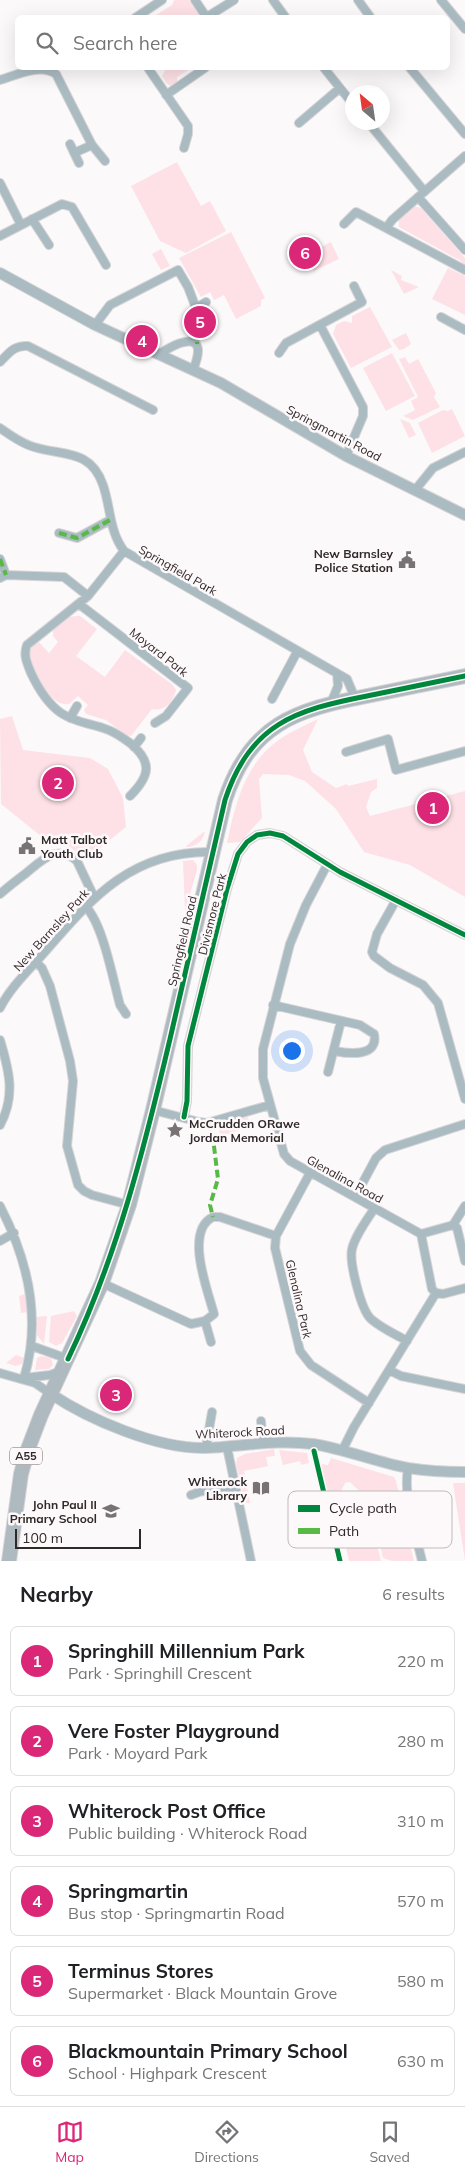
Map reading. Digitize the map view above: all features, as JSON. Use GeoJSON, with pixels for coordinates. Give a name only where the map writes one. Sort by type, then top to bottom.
{"type":"FeatureCollection","features":[{"type":"Feature","properties":{"kind":"highway","name":"Springfield Road"},"geometry":{"type":"LineString","coordinates":[[9,1561],[23,1466],[34,1432],[102,1283],[129,1205],[230,786],[248,753],[267,733],[288,719],[312,708],[331,703],[465,676]]}},
{"type":"Feature","properties":{"kind":"street"},"geometry":{"type":"LineString","coordinates":[[140,15],[162,0]]}},
{"type":"Feature","properties":{"kind":"street"},"geometry":{"type":"LineString","coordinates":[[195,0],[206,15]]}},
{"type":"Feature","properties":{"kind":"street"},"geometry":{"type":"LineString","coordinates":[[210,15],[234,0]]}},
{"type":"Feature","properties":{"kind":"street"},"geometry":{"type":"LineString","coordinates":[[274,0],[284,15]]}},
{"type":"Feature","properties":{"kind":"street"},"geometry":{"type":"LineString","coordinates":[[358,0],[369,15]]}},
{"type":"Feature","properties":{"kind":"street"},"geometry":{"type":"LineString","coordinates":[[441,0],[465,29]]}},
{"type":"Feature","properties":{"kind":"street"},"geometry":{"type":"LineString","coordinates":[[0,80],[37,70]]}},
{"type":"Feature","properties":{"kind":"street"},"geometry":{"type":"LineString","coordinates":[[50,70],[56,74],[92,145],[105,161]]}},
{"type":"Feature","properties":{"kind":"street"},"geometry":{"type":"LineString","coordinates":[[149,70],[188,126],[184,148]]}},
{"type":"Feature","properties":{"kind":"street"},"geometry":{"type":"LineString","coordinates":[[166,95],[202,70]]}},
{"type":"Feature","properties":{"kind":"street"},"geometry":{"type":"LineString","coordinates":[[326,70],[345,94]]}},
{"type":"Feature","properties":{"kind":"street"},"geometry":{"type":"LineString","coordinates":[[412,70],[465,134]]}},
{"type":"Feature","properties":{"kind":"street"},"geometry":{"type":"LineString","coordinates":[[304,122],[340,88]]}},
{"type":"Feature","properties":{"kind":"street"},"geometry":{"type":"LineString","coordinates":[[374,130],[465,250]]}},
{"type":"Feature","properties":{"kind":"street"},"geometry":{"type":"LineString","coordinates":[[70,144],[79,163]]}},
{"type":"Feature","properties":{"kind":"street"},"geometry":{"type":"LineString","coordinates":[[74,153],[92,145]]}},
{"type":"Feature","properties":{"kind":"street"},"geometry":{"type":"LineString","coordinates":[[387,227],[392,220],[465,156]]}},
{"type":"Feature","properties":{"kind":"street"},"geometry":{"type":"LineString","coordinates":[[0,183],[22,225]]}},
{"type":"Feature","properties":{"kind":"street"},"geometry":{"type":"LineString","coordinates":[[0,236],[62,204],[72,207],[106,265]]}},
{"type":"Feature","properties":{"kind":"street"},"geometry":{"type":"LineString","coordinates":[[344,224],[356,212],[465,270]]}},
{"type":"Feature","properties":{"kind":"street"},"geometry":{"type":"LineString","coordinates":[[32,219],[49,245]]}},
{"type":"Feature","properties":{"kind":"street"},"geometry":{"type":"LineString","coordinates":[[95,325],[110,305],[178,270],[188,287],[196,308],[206,302]]}},
{"type":"Feature","properties":{"kind":"street","name":"Springmartin Road"},"geometry":{"type":"LineString","coordinates":[[0,273],[95,325],[221,383],[346,456],[416,489],[465,515]]}},
{"type":"Feature","properties":{"kind":"street"},"geometry":{"type":"LineString","coordinates":[[279,353],[286,342],[362,302],[354,286]]}},
{"type":"Feature","properties":{"kind":"street"},"geometry":{"type":"LineString","coordinates":[[441,317],[465,330]]}},
{"type":"Feature","properties":{"kind":"street"},"geometry":{"type":"LineString","coordinates":[[320,325],[362,407],[363,416],[346,456]]}},
{"type":"Feature","properties":{"kind":"street"},"geometry":{"type":"LineString","coordinates":[[158,354],[173,345],[187,340],[194,341],[199,350],[193,370]]}},
{"type":"Feature","properties":{"kind":"street"},"geometry":{"type":"LineString","coordinates":[[0,362],[13,348],[28,346],[153,410]]}},
{"type":"Feature","properties":{"kind":"street","name":"Springfield Park"},"geometry":{"type":"LineString","coordinates":[[0,428],[30,446],[78,456],[93,467],[103,485],[110,520],[117,542],[124,551],[347,679],[355,698]]}},
{"type":"Feature","properties":{"kind":"street"},"geometry":{"type":"LineString","coordinates":[[416,489],[433,468],[465,452]]}},
{"type":"Feature","properties":{"kind":"street"},"geometry":{"type":"LineString","coordinates":[[59,533],[77,538],[110,520]]}},
{"type":"Feature","properties":{"kind":"street"},"geometry":{"type":"LineString","coordinates":[[124,551],[88,596],[28,645],[24,656],[36,683],[49,702],[60,713],[77,722],[105,728],[120,736],[145,758],[144,780],[130,796]]}},
{"type":"Feature","properties":{"kind":"street"},"geometry":{"type":"LineString","coordinates":[[0,559],[3,577],[64,577],[88,596]]}},
{"type":"Feature","properties":{"kind":"street","name":"Moyard Park"},"geometry":{"type":"LineString","coordinates":[[79,604],[188,688],[166,716],[155,723]]}},
{"type":"Feature","properties":{"kind":"street"},"geometry":{"type":"LineString","coordinates":[[272,699],[297,652]]}},
{"type":"Feature","properties":{"kind":"street"},"geometry":{"type":"LineString","coordinates":[[331,703],[338,686],[338,674]]}},
{"type":"Feature","properties":{"kind":"street"},"geometry":{"type":"LineString","coordinates":[[70,718],[77,706]]}},
{"type":"Feature","properties":{"kind":"street"},"geometry":{"type":"LineString","coordinates":[[134,747],[141,738]]}},
{"type":"Feature","properties":{"kind":"street"},"geometry":{"type":"LineString","coordinates":[[346,752],[388,739],[396,770],[465,751]]}},
{"type":"Feature","properties":{"kind":"street","name":"Divismore Park"},"geometry":{"type":"LineString","coordinates":[[184,1117],[187,1101],[188,1046],[238,854],[247,842],[257,835],[283,836],[327,865],[465,935]]}},
{"type":"Feature","properties":{"kind":"street","name":"New Barnsley Park"},"geometry":{"type":"LineString","coordinates":[[0,1008],[8,995],[85,906],[119,878],[142,866],[180,855],[213,852]]}},
{"type":"Feature","properties":{"kind":"street"},"geometry":{"type":"LineString","coordinates":[[0,894],[46,856],[60,853],[73,857],[77,861],[94,897]]}},
{"type":"Feature","properties":{"kind":"street","name":"Glenalina Road"},"geometry":{"type":"LineString","coordinates":[[327,865],[306,906],[290,944],[267,1028],[261,1064],[270,1105],[284,1154],[290,1161],[421,1234]]}},
{"type":"Feature","properties":{"kind":"street"},"geometry":{"type":"LineString","coordinates":[[396,900],[377,934],[372,952],[374,956],[390,968],[423,985],[438,1002],[465,1099]]}},
{"type":"Feature","properties":{"kind":"street"},"geometry":{"type":"LineString","coordinates":[[85,906],[92,913],[120,1005],[126,1014]]}},
{"type":"Feature","properties":{"kind":"street"},"geometry":{"type":"LineString","coordinates":[[36,962],[42,968],[50,986],[70,1061],[73,1088],[67,1146],[78,1185],[84,1192],[129,1205]]}},
{"type":"Feature","properties":{"kind":"street"},"geometry":{"type":"LineString","coordinates":[[273,1005],[341,1020],[368,1028],[374,1034],[376,1041],[366,1052],[352,1054],[335,1051]]}},
{"type":"Feature","properties":{"kind":"street"},"geometry":{"type":"LineString","coordinates":[[328,1072],[335,1051],[341,1020]]}},
{"type":"Feature","properties":{"kind":"street"},"geometry":{"type":"LineString","coordinates":[[0,1040],[11,1084],[7,1110],[0,1125]]}},
{"type":"Feature","properties":{"kind":"street"},"geometry":{"type":"LineString","coordinates":[[153,1110],[207,1123],[270,1105]]}},
{"type":"Feature","properties":{"kind":"street"},"geometry":{"type":"LineString","coordinates":[[355,1197],[376,1158],[385,1150],[465,1124]]}},
{"type":"Feature","properties":{"kind":"street"},"geometry":{"type":"LineString","coordinates":[[102,1283],[190,1324],[205,1321],[214,1314],[197,1250],[205,1223],[213,1217],[220,1218],[276,1236],[310,1173]]}},
{"type":"Feature","properties":{"kind":"street"},"geometry":{"type":"LineString","coordinates":[[0,1206],[22,1253],[32,1306],[32,1346],[24,1378],[50,1375],[65,1364],[32,1346]]}},
{"type":"Feature","properties":{"kind":"street"},"geometry":{"type":"LineString","coordinates":[[465,1206],[453,1225],[421,1234],[432,1289],[436,1293],[443,1294],[465,1288]]}},
{"type":"Feature","properties":{"kind":"street"},"geometry":{"type":"LineString","coordinates":[[374,1209],[352,1248],[350,1258],[365,1310],[371,1319],[407,1341]]}},
{"type":"Feature","properties":{"kind":"street"},"geometry":{"type":"LineString","coordinates":[[453,1225],[456,1228],[465,1261]]}},
{"type":"Feature","properties":{"kind":"street"},"geometry":{"type":"LineString","coordinates":[[0,1241],[14,1233]]}},
{"type":"Feature","properties":{"kind":"street","name":"Glenalina Park"},"geometry":{"type":"LineString","coordinates":[[276,1236],[275,1248],[300,1351],[311,1365],[369,1402]]}},
{"type":"Feature","properties":{"kind":"street"},"geometry":{"type":"LineString","coordinates":[[342,1451],[354,1427],[436,1293]]}},
{"type":"Feature","properties":{"kind":"street"},"geometry":{"type":"LineString","coordinates":[[205,1321],[212,1342]]}},
{"type":"Feature","properties":{"kind":"street"},"geometry":{"type":"LineString","coordinates":[[389,1370],[401,1376],[465,1389]]}},
{"type":"Feature","properties":{"kind":"street","name":"Whiterock Road"},"geometry":{"type":"LineString","coordinates":[[0,1373],[24,1378],[35,1383],[68,1406],[101,1421],[156,1441],[206,1448],[288,1441],[314,1444],[408,1468],[465,1472]]}},
{"type":"Feature","properties":{"kind":"street"},"geometry":{"type":"LineString","coordinates":[[206,1448],[212,1412]]}},
{"type":"Feature","properties":{"kind":"street"},"geometry":{"type":"LineString","coordinates":[[261,1421],[263,1442]]}},
{"type":"Feature","properties":{"kind":"street"},"geometry":{"type":"LineString","coordinates":[[227,1447],[251,1561]]}},
{"type":"Feature","properties":{"kind":"street"},"geometry":{"type":"LineString","coordinates":[[407,1491],[408,1468]]}},
{"type":"Feature","properties":{"kind":"street"},"geometry":{"type":"LineString","coordinates":[[191,1495],[202,1491],[236,1492]]}},
{"type":"Feature","properties":{"kind":"street"},"geometry":{"type":"LineString","coordinates":[[419,1548],[422,1561]]}},
{"type":"Feature","properties":{"kind":"shaded area"},"geometry":{"type":"Polygon","coordinates":[[[174,0],[189,0],[200,15],[156,15],[172,5],[174,0]]]}},
{"type":"Feature","properties":{"kind":"shaded area"},"geometry":{"type":"Polygon","coordinates":[[[189,70],[177,77],[177,82],[171,86],[167,84],[162,76],[165,71],[189,70]]]}},
{"type":"Feature","properties":{"kind":"shaded area"},"geometry":{"type":"Polygon","coordinates":[[[177,162],[201,206],[210,201],[226,231],[186,253],[160,241],[131,186],[177,162]]]}},
{"type":"Feature","properties":{"kind":"shaded area"},"geometry":{"type":"Polygon","coordinates":[[[414,206],[421,208],[465,258],[465,266],[461,261],[399,227],[399,218],[414,206]]]}},
{"type":"Feature","properties":{"kind":"shaded area"},"geometry":{"type":"Polygon","coordinates":[[[231,232],[265,298],[261,300],[261,306],[236,319],[224,295],[214,300],[210,292],[201,297],[179,258],[231,232]]]}},
{"type":"Feature","properties":{"kind":"shaded area"},"geometry":{"type":"Polygon","coordinates":[[[331,242],[339,259],[314,271],[306,255],[331,242]]]}},
{"type":"Feature","properties":{"kind":"shaded area"},"geometry":{"type":"Polygon","coordinates":[[[161,249],[170,266],[161,270],[152,254],[161,249]]]}},
{"type":"Feature","properties":{"kind":"shaded area"},"geometry":{"type":"Polygon","coordinates":[[[448,268],[465,276],[465,315],[432,299],[448,268]]]}},
{"type":"Feature","properties":{"kind":"shaded area"},"geometry":{"type":"Polygon","coordinates":[[[391,270],[402,276],[401,280],[419,287],[404,294],[391,270]]]}},
{"type":"Feature","properties":{"kind":"shaded area"},"geometry":{"type":"Polygon","coordinates":[[[370,307],[392,347],[351,368],[333,334],[336,325],[344,321],[352,323],[352,316],[370,307]]]}},
{"type":"Feature","properties":{"kind":"shaded area"},"geometry":{"type":"Polygon","coordinates":[[[406,333],[411,344],[399,350],[392,340],[406,333]]]}},
{"type":"Feature","properties":{"kind":"shaded area"},"geometry":{"type":"Polygon","coordinates":[[[392,353],[415,396],[386,411],[363,368],[392,353]]]}},
{"type":"Feature","properties":{"kind":"shaded area"},"geometry":{"type":"Polygon","coordinates":[[[405,357],[409,364],[418,359],[436,393],[434,397],[440,407],[413,420],[403,416],[415,410],[411,401],[418,397],[399,359],[405,357]]]}},
{"type":"Feature","properties":{"kind":"shaded area"},"geometry":{"type":"Polygon","coordinates":[[[452,409],[465,436],[432,453],[418,423],[443,410],[448,411],[452,409]]]}},
{"type":"Feature","properties":{"kind":"shaded area"},"geometry":{"type":"Polygon","coordinates":[[[400,419],[410,423],[416,435],[409,438],[400,419]]]}},
{"type":"Feature","properties":{"kind":"shaded area"},"geometry":{"type":"Polygon","coordinates":[[[80,616],[97,629],[76,656],[105,677],[125,650],[173,685],[176,690],[173,698],[167,705],[160,709],[152,709],[131,736],[126,735],[106,720],[86,714],[84,710],[88,705],[78,696],[69,704],[61,703],[54,699],[47,693],[37,675],[29,649],[37,640],[49,653],[58,642],[53,636],[53,628],[68,617],[80,616]]]}},
{"type":"Feature","properties":{"kind":"shaded area"},"geometry":{"type":"Polygon","coordinates":[[[12,716],[23,750],[90,758],[108,769],[123,798],[126,827],[86,859],[67,845],[52,845],[1,804],[0,719],[12,716]]]}},
{"type":"Feature","properties":{"kind":"shaded area"},"geometry":{"type":"Polygon","coordinates":[[[318,719],[303,750],[312,772],[336,788],[347,784],[348,786],[377,779],[377,788],[371,792],[366,807],[370,816],[465,791],[465,897],[410,865],[364,852],[336,809],[305,781],[289,775],[263,774],[259,779],[262,818],[240,842],[227,843],[243,785],[258,760],[280,739],[318,719]]]}},
{"type":"Feature","properties":{"kind":"shaded area"},"geometry":{"type":"Polygon","coordinates":[[[205,831],[203,838],[197,844],[186,846],[205,831]]]}},
{"type":"Feature","properties":{"kind":"shaded area"},"geometry":{"type":"Polygon","coordinates":[[[193,860],[197,865],[197,870],[185,911],[183,861],[193,860]]]}},
{"type":"Feature","properties":{"kind":"shaded area"},"geometry":{"type":"Polygon","coordinates":[[[248,1117],[250,1127],[220,1136],[218,1125],[248,1117]]]}},
{"type":"Feature","properties":{"kind":"shaded area"},"geometry":{"type":"Polygon","coordinates":[[[25,1294],[28,1312],[21,1313],[19,1296],[25,1294]]]}},
{"type":"Feature","properties":{"kind":"shaded area"},"geometry":{"type":"Polygon","coordinates":[[[74,1311],[77,1316],[62,1343],[56,1346],[49,1342],[51,1316],[74,1311]]]}},
{"type":"Feature","properties":{"kind":"shaded area"},"geometry":{"type":"Polygon","coordinates":[[[47,1316],[44,1344],[37,1335],[35,1317],[47,1316]]]}},
{"type":"Feature","properties":{"kind":"shaded area"},"geometry":{"type":"Polygon","coordinates":[[[16,1355],[24,1358],[22,1364],[16,1366],[6,1363],[16,1355]]]}},
{"type":"Feature","properties":{"kind":"shaded area"},"geometry":{"type":"Polygon","coordinates":[[[41,1356],[51,1358],[53,1365],[49,1369],[35,1370],[37,1358],[41,1356]]]}},
{"type":"Feature","properties":{"kind":"shaded area"},"geometry":{"type":"Polygon","coordinates":[[[274,1449],[275,1456],[266,1457],[268,1466],[244,1471],[250,1503],[245,1503],[236,1464],[237,1458],[245,1454],[274,1449]]]}},
{"type":"Feature","properties":{"kind":"shaded area"},"geometry":{"type":"Polygon","coordinates":[[[279,1450],[307,1453],[309,1463],[301,1465],[300,1461],[283,1465],[279,1450]]]}},
{"type":"Feature","properties":{"kind":"shaded area"},"geometry":{"type":"Polygon","coordinates":[[[331,1458],[394,1477],[398,1491],[359,1491],[350,1482],[345,1483],[341,1491],[327,1491],[321,1464],[328,1465],[331,1458]]]}},
{"type":"Feature","properties":{"kind":"shaded area"},"geometry":{"type":"Polygon","coordinates":[[[453,1483],[465,1483],[465,1561],[453,1483]]]}},
{"type":"Feature","properties":{"kind":"shaded area"},"geometry":{"type":"Polygon","coordinates":[[[346,1548],[378,1548],[381,1561],[349,1561],[346,1548]]]}},
{"type":"Feature","properties":{"kind":"shaded area"},"geometry":{"type":"Polygon","coordinates":[[[381,1548],[411,1548],[414,1561],[392,1561],[383,1558],[381,1548]]]}},
{"type":"Feature","properties":{"kind":"marked path"},"geometry":{"type":"LineString","coordinates":[[196,308],[192,317],[197,328],[197,344]]}},
{"type":"Feature","properties":{"kind":"marked path"},"geometry":{"type":"LineString","coordinates":[[59,533],[77,538],[110,520]]}},
{"type":"Feature","properties":{"kind":"marked path"},"geometry":{"type":"LineString","coordinates":[[0,559],[6,575]]}},
{"type":"Feature","properties":{"kind":"marked path"},"geometry":{"type":"LineString","coordinates":[[211,1122],[218,1179],[210,1205],[213,1217]]}},
{"type":"Feature","properties":{"kind":"cycle path"},"geometry":{"type":"LineString","coordinates":[[68,1359],[101,1281],[128,1202],[170,1039],[225,800],[235,774],[262,737],[278,725],[297,715],[341,701],[465,676]]}},
{"type":"Feature","properties":{"kind":"cycle path"},"geometry":{"type":"LineString","coordinates":[[184,1117],[187,1101],[188,1046],[227,889],[238,854],[247,842],[257,835],[270,833],[283,836],[340,872],[465,935]]}},
{"type":"Feature","properties":{"kind":"cycle path"},"geometry":{"type":"LineString","coordinates":[[314,1451],[323,1491]]}},
{"type":"Feature","properties":{"kind":"cycle path"},"geometry":{"type":"LineString","coordinates":[[337,1548],[340,1561]]}},
{"type":"Feature","properties":{"kind":"place","name":"Blackmountain Primary School"},"geometry":{"type":"Point","coordinates":[305,253]}},
{"type":"Feature","properties":{"kind":"place","name":"Terminus Stores"},"geometry":{"type":"Point","coordinates":[200,322]}},
{"type":"Feature","properties":{"kind":"place","name":"Springmartin"},"geometry":{"type":"Point","coordinates":[142,341]}},
{"type":"Feature","properties":{"kind":"place","name":"New Barnsley Police Station"},"geometry":{"type":"Point","coordinates":[407,560]}},
{"type":"Feature","properties":{"kind":"place","name":"Vere Foster Playground"},"geometry":{"type":"Point","coordinates":[58,783]}},
{"type":"Feature","properties":{"kind":"place","name":"Springhill Millennium Park"},"geometry":{"type":"Point","coordinates":[433,808]}},
{"type":"Feature","properties":{"kind":"place","name":"Matt Talbot Youth Club"},"geometry":{"type":"Point","coordinates":[27,846]}},
{"type":"Feature","properties":{"kind":"place","name":"McCrudden ORawe Jordan Memorial"},"geometry":{"type":"Point","coordinates":[175,1130]}},
{"type":"Feature","properties":{"kind":"place","name":"Whiterock Post Office"},"geometry":{"type":"Point","coordinates":[116,1395]}},
{"type":"Feature","properties":{"kind":"place","name":"Whiterock Library"},"geometry":{"type":"Point","coordinates":[261,1488]}},
{"type":"Feature","properties":{"kind":"place","name":"John Paul II Primary School"},"geometry":{"type":"Point","coordinates":[111,1511]}}]}
